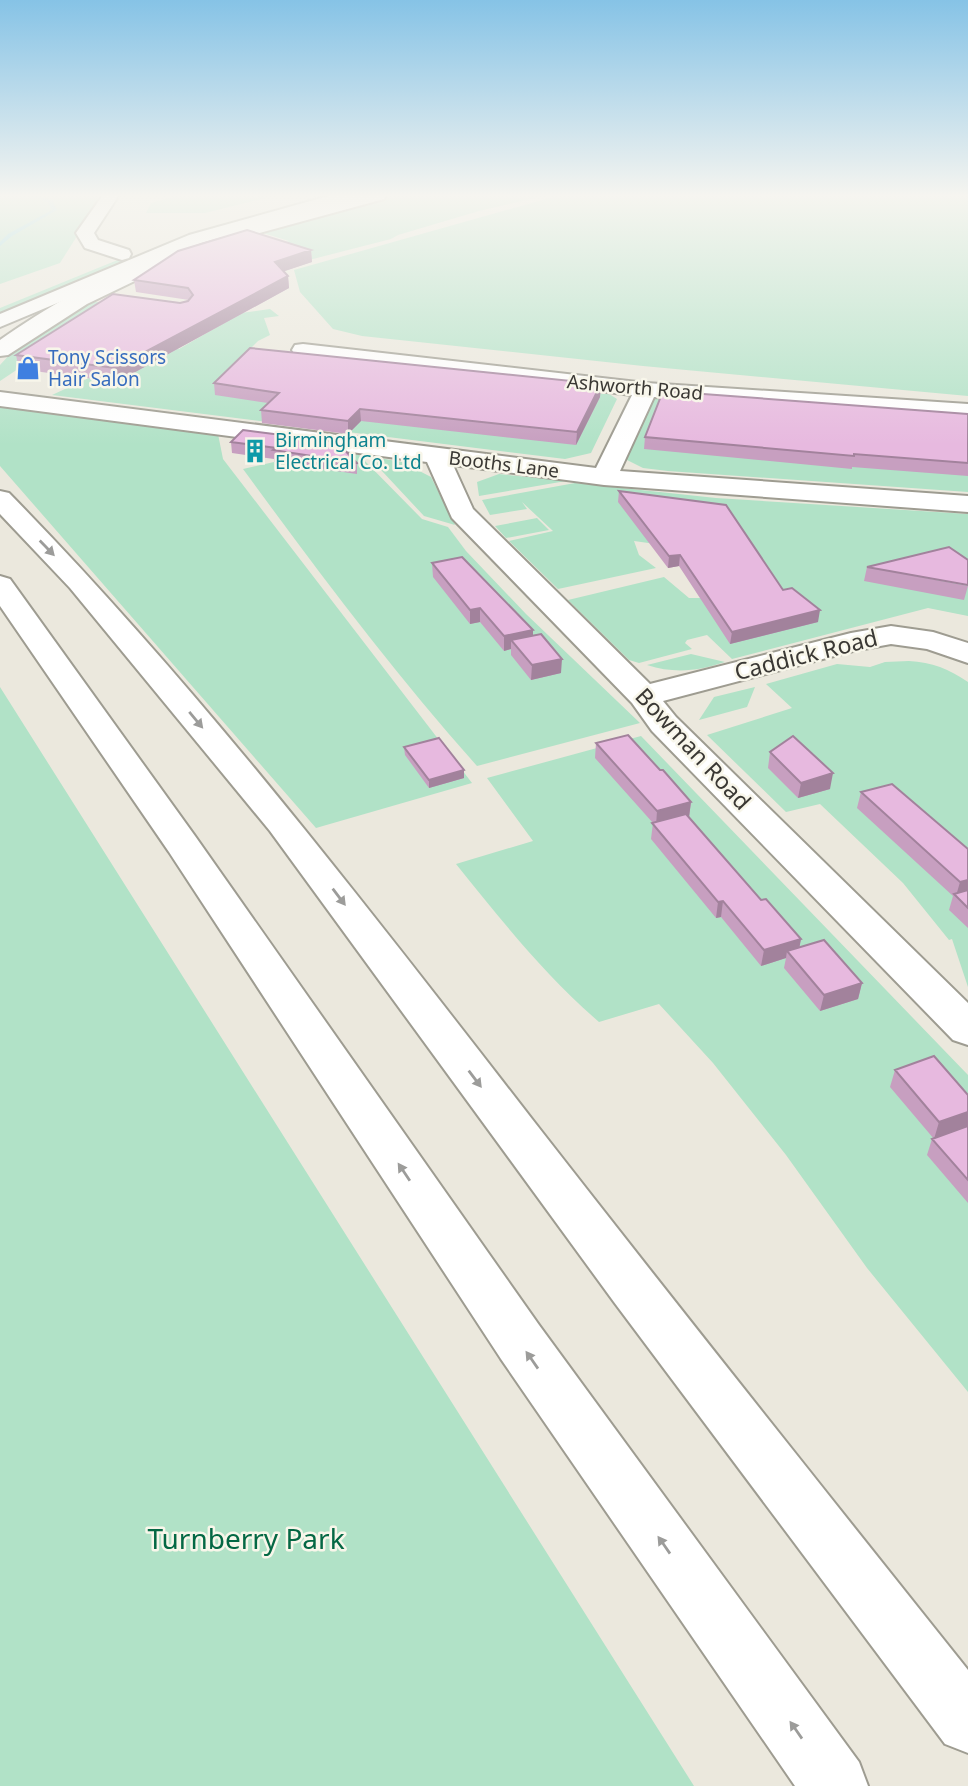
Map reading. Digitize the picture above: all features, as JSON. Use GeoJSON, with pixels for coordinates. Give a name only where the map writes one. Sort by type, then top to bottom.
{"type":"FeatureCollection","features":[{"type":"Feature","properties":{"kind":"main road"},"geometry":{"type":"LineString","coordinates":[[0,305],[64,278]]}},
{"type":"Feature","properties":{"kind":"main road"},"geometry":{"type":"LineString","coordinates":[[0,321],[101,278]]}},
{"type":"Feature","properties":{"kind":"main road"},"geometry":{"type":"LineString","coordinates":[[0,350],[27,329],[124,278]]}},
{"type":"Feature","properties":{"kind":"main road"},"geometry":{"type":"LineString","coordinates":[[90,294],[129,300]]}},
{"type":"Feature","properties":{"kind":"main road","name":"Ashworth Road"},"geometry":{"type":"LineString","coordinates":[[303,350],[646,390],[968,411]]}},
{"type":"Feature","properties":{"kind":"main road"},"geometry":{"type":"LineString","coordinates":[[604,477],[646,390]]}},
{"type":"Feature","properties":{"kind":"main road","name":"Booths Lane"},"geometry":{"type":"LineString","coordinates":[[0,399],[604,477],[968,505]]}},
{"type":"Feature","properties":{"kind":"main road","name":"Bowman Road"},"geometry":{"type":"LineString","coordinates":[[437,456],[461,512],[643,696],[664,724],[968,1029]]}},
{"type":"Feature","properties":{"kind":"main road"},"geometry":{"type":"LineString","coordinates":[[0,499],[80,582],[283,823],[632,1286],[968,1721]]}},
{"type":"Feature","properties":{"kind":"main road"},"geometry":{"type":"LineString","coordinates":[[0,585],[174,833],[520,1342],[835,1786]]}},
{"type":"Feature","properties":{"kind":"main road","name":"Caddick Road"},"geometry":{"type":"LineString","coordinates":[[643,696],[851,642],[891,635],[933,641],[968,654]]}},
{"type":"Feature","properties":{"kind":"green space"},"geometry":{"type":"Polygon","coordinates":[[[0,278],[16,278],[0,284],[0,278]]]}},
{"type":"Feature","properties":{"kind":"green space"},"geometry":{"type":"Polygon","coordinates":[[[73,278],[88,278],[0,316],[0,308],[73,278]]]}},
{"type":"Feature","properties":{"kind":"green space"},"geometry":{"type":"Polygon","coordinates":[[[296,278],[968,278],[968,396],[643,366],[362,336],[333,329],[300,292],[296,278]]]}},
{"type":"Feature","properties":{"kind":"green space"},"geometry":{"type":"Polygon","coordinates":[[[92,302],[105,302],[81,327],[0,381],[0,365],[23,340],[92,302]]]}},
{"type":"Feature","properties":{"kind":"green space"},"geometry":{"type":"Polygon","coordinates":[[[270,309],[279,316],[264,318],[270,335],[258,341],[240,359],[603,390],[617,399],[591,453],[565,459],[52,395],[160,345],[179,349],[241,313],[270,309]]]}},
{"type":"Feature","properties":{"kind":"green space"},"geometry":{"type":"Polygon","coordinates":[[[666,396],[968,416],[968,492],[643,468],[623,458],[648,401],[666,396]]]}},
{"type":"Feature","properties":{"kind":"green space"},"geometry":{"type":"Polygon","coordinates":[[[0,405],[218,434],[223,459],[472,783],[316,828],[0,466],[0,405]]]}},
{"type":"Feature","properties":{"kind":"green space"},"geometry":{"type":"Polygon","coordinates":[[[290,446],[359,455],[422,519],[448,527],[466,551],[526,614],[640,723],[477,766],[327,583],[243,469],[274,462],[290,446]]]}},
{"type":"Feature","properties":{"kind":"green space"},"geometry":{"type":"Polygon","coordinates":[[[368,456],[402,462],[431,477],[455,525],[424,516],[368,456]]]}},
{"type":"Feature","properties":{"kind":"green space"},"geometry":{"type":"Polygon","coordinates":[[[499,474],[566,481],[479,496],[477,482],[499,474]]]}},
{"type":"Feature","properties":{"kind":"green space"},"geometry":{"type":"Polygon","coordinates":[[[575,483],[716,498],[968,514],[968,616],[928,608],[732,659],[707,635],[687,640],[685,643],[692,649],[639,663],[629,660],[568,600],[664,577],[689,598],[709,598],[670,546],[634,541],[639,555],[656,568],[558,589],[509,541],[553,531],[522,502],[527,509],[490,515],[482,500],[575,483]]]}},
{"type":"Feature","properties":{"kind":"green space"},"geometry":{"type":"Polygon","coordinates":[[[537,518],[549,530],[506,538],[495,526],[537,518]]]}},
{"type":"Feature","properties":{"kind":"green space"},"geometry":{"type":"Polygon","coordinates":[[[691,654],[725,662],[686,670],[667,670],[647,665],[691,654]]]}},
{"type":"Feature","properties":{"kind":"green space"},"geometry":{"type":"Polygon","coordinates":[[[909,661],[940,667],[968,682],[968,987],[952,939],[949,940],[903,883],[820,804],[786,812],[707,735],[792,708],[766,684],[837,664],[870,667],[885,662],[909,661]]]}},
{"type":"Feature","properties":{"kind":"green space","name":"Turnberry Park"},"geometry":{"type":"Polygon","coordinates":[[[0,687],[694,1786],[0,1786],[0,687]]]}},
{"type":"Feature","properties":{"kind":"green space"},"geometry":{"type":"Polygon","coordinates":[[[755,687],[747,707],[699,720],[714,697],[755,687]]]}},
{"type":"Feature","properties":{"kind":"green space"},"geometry":{"type":"Polygon","coordinates":[[[641,736],[968,1075],[968,1392],[867,1268],[786,1155],[713,1063],[659,1004],[599,1022],[542,966],[456,864],[533,841],[487,778],[641,736]]]}},
{"type":"Feature","properties":{"kind":"building"},"geometry":{"type":"Polygon","coordinates":[[[284,278],[115,368],[16,355],[113,294],[180,303],[188,301],[193,295],[188,288],[134,280],[284,278]]]}},
{"type":"Feature","properties":{"kind":"building"},"geometry":{"type":"Polygon","coordinates":[[[250,348],[601,384],[577,432],[360,409],[348,421],[261,410],[279,393],[214,383],[250,348]]]}},
{"type":"Feature","properties":{"kind":"building"},"geometry":{"type":"Polygon","coordinates":[[[663,391],[968,414],[968,463],[854,456],[645,437],[663,391]]]}},
{"type":"Feature","properties":{"kind":"building"},"geometry":{"type":"Polygon","coordinates":[[[243,430],[337,442],[357,463],[231,442],[243,430]]]}},
{"type":"Feature","properties":{"kind":"building"},"geometry":{"type":"Polygon","coordinates":[[[619,491],[726,505],[783,590],[792,588],[820,610],[732,632],[680,555],[669,556],[619,491]]]}},
{"type":"Feature","properties":{"kind":"building"},"geometry":{"type":"Polygon","coordinates":[[[949,547],[968,560],[968,585],[867,567],[949,547]]]}},
{"type":"Feature","properties":{"kind":"building"},"geometry":{"type":"Polygon","coordinates":[[[462,557],[533,630],[504,636],[480,608],[470,610],[432,563],[462,557]]]}},
{"type":"Feature","properties":{"kind":"building"},"geometry":{"type":"Polygon","coordinates":[[[541,634],[562,659],[532,665],[511,640],[541,634]]]}},
{"type":"Feature","properties":{"kind":"building"},"geometry":{"type":"Polygon","coordinates":[[[628,735],[691,802],[657,811],[596,743],[628,735]]]}},
{"type":"Feature","properties":{"kind":"building"},"geometry":{"type":"Polygon","coordinates":[[[793,736],[833,773],[801,783],[770,752],[793,736]]]}},
{"type":"Feature","properties":{"kind":"building"},"geometry":{"type":"Polygon","coordinates":[[[439,738],[464,770],[429,780],[404,747],[439,738]]]}},
{"type":"Feature","properties":{"kind":"building"},"geometry":{"type":"Polygon","coordinates":[[[892,784],[968,849],[968,880],[960,882],[861,792],[892,784]]]}},
{"type":"Feature","properties":{"kind":"building"},"geometry":{"type":"Polygon","coordinates":[[[686,814],[761,900],[766,899],[801,939],[764,950],[723,901],[718,902],[652,823],[686,814]]]}},
{"type":"Feature","properties":{"kind":"building"},"geometry":{"type":"Polygon","coordinates":[[[968,890],[968,908],[954,894],[968,890]]]}},
{"type":"Feature","properties":{"kind":"building"},"geometry":{"type":"Polygon","coordinates":[[[824,940],[862,983],[824,995],[787,951],[824,940]]]}},
{"type":"Feature","properties":{"kind":"building"},"geometry":{"type":"Polygon","coordinates":[[[934,1056],[968,1095],[968,1112],[939,1122],[895,1070],[934,1056]]]}},
{"type":"Feature","properties":{"kind":"building"},"geometry":{"type":"Polygon","coordinates":[[[968,1126],[968,1180],[932,1139],[968,1126]]]}},
{"type":"Feature","properties":{"kind":"place","name":"Tony Scissors Hair Salon"},"geometry":{"type":"Point","coordinates":[28,368]}},
{"type":"Feature","properties":{"kind":"place","name":"Birmingham Electrical Co. Ltd"},"geometry":{"type":"Point","coordinates":[255,451]}}]}
